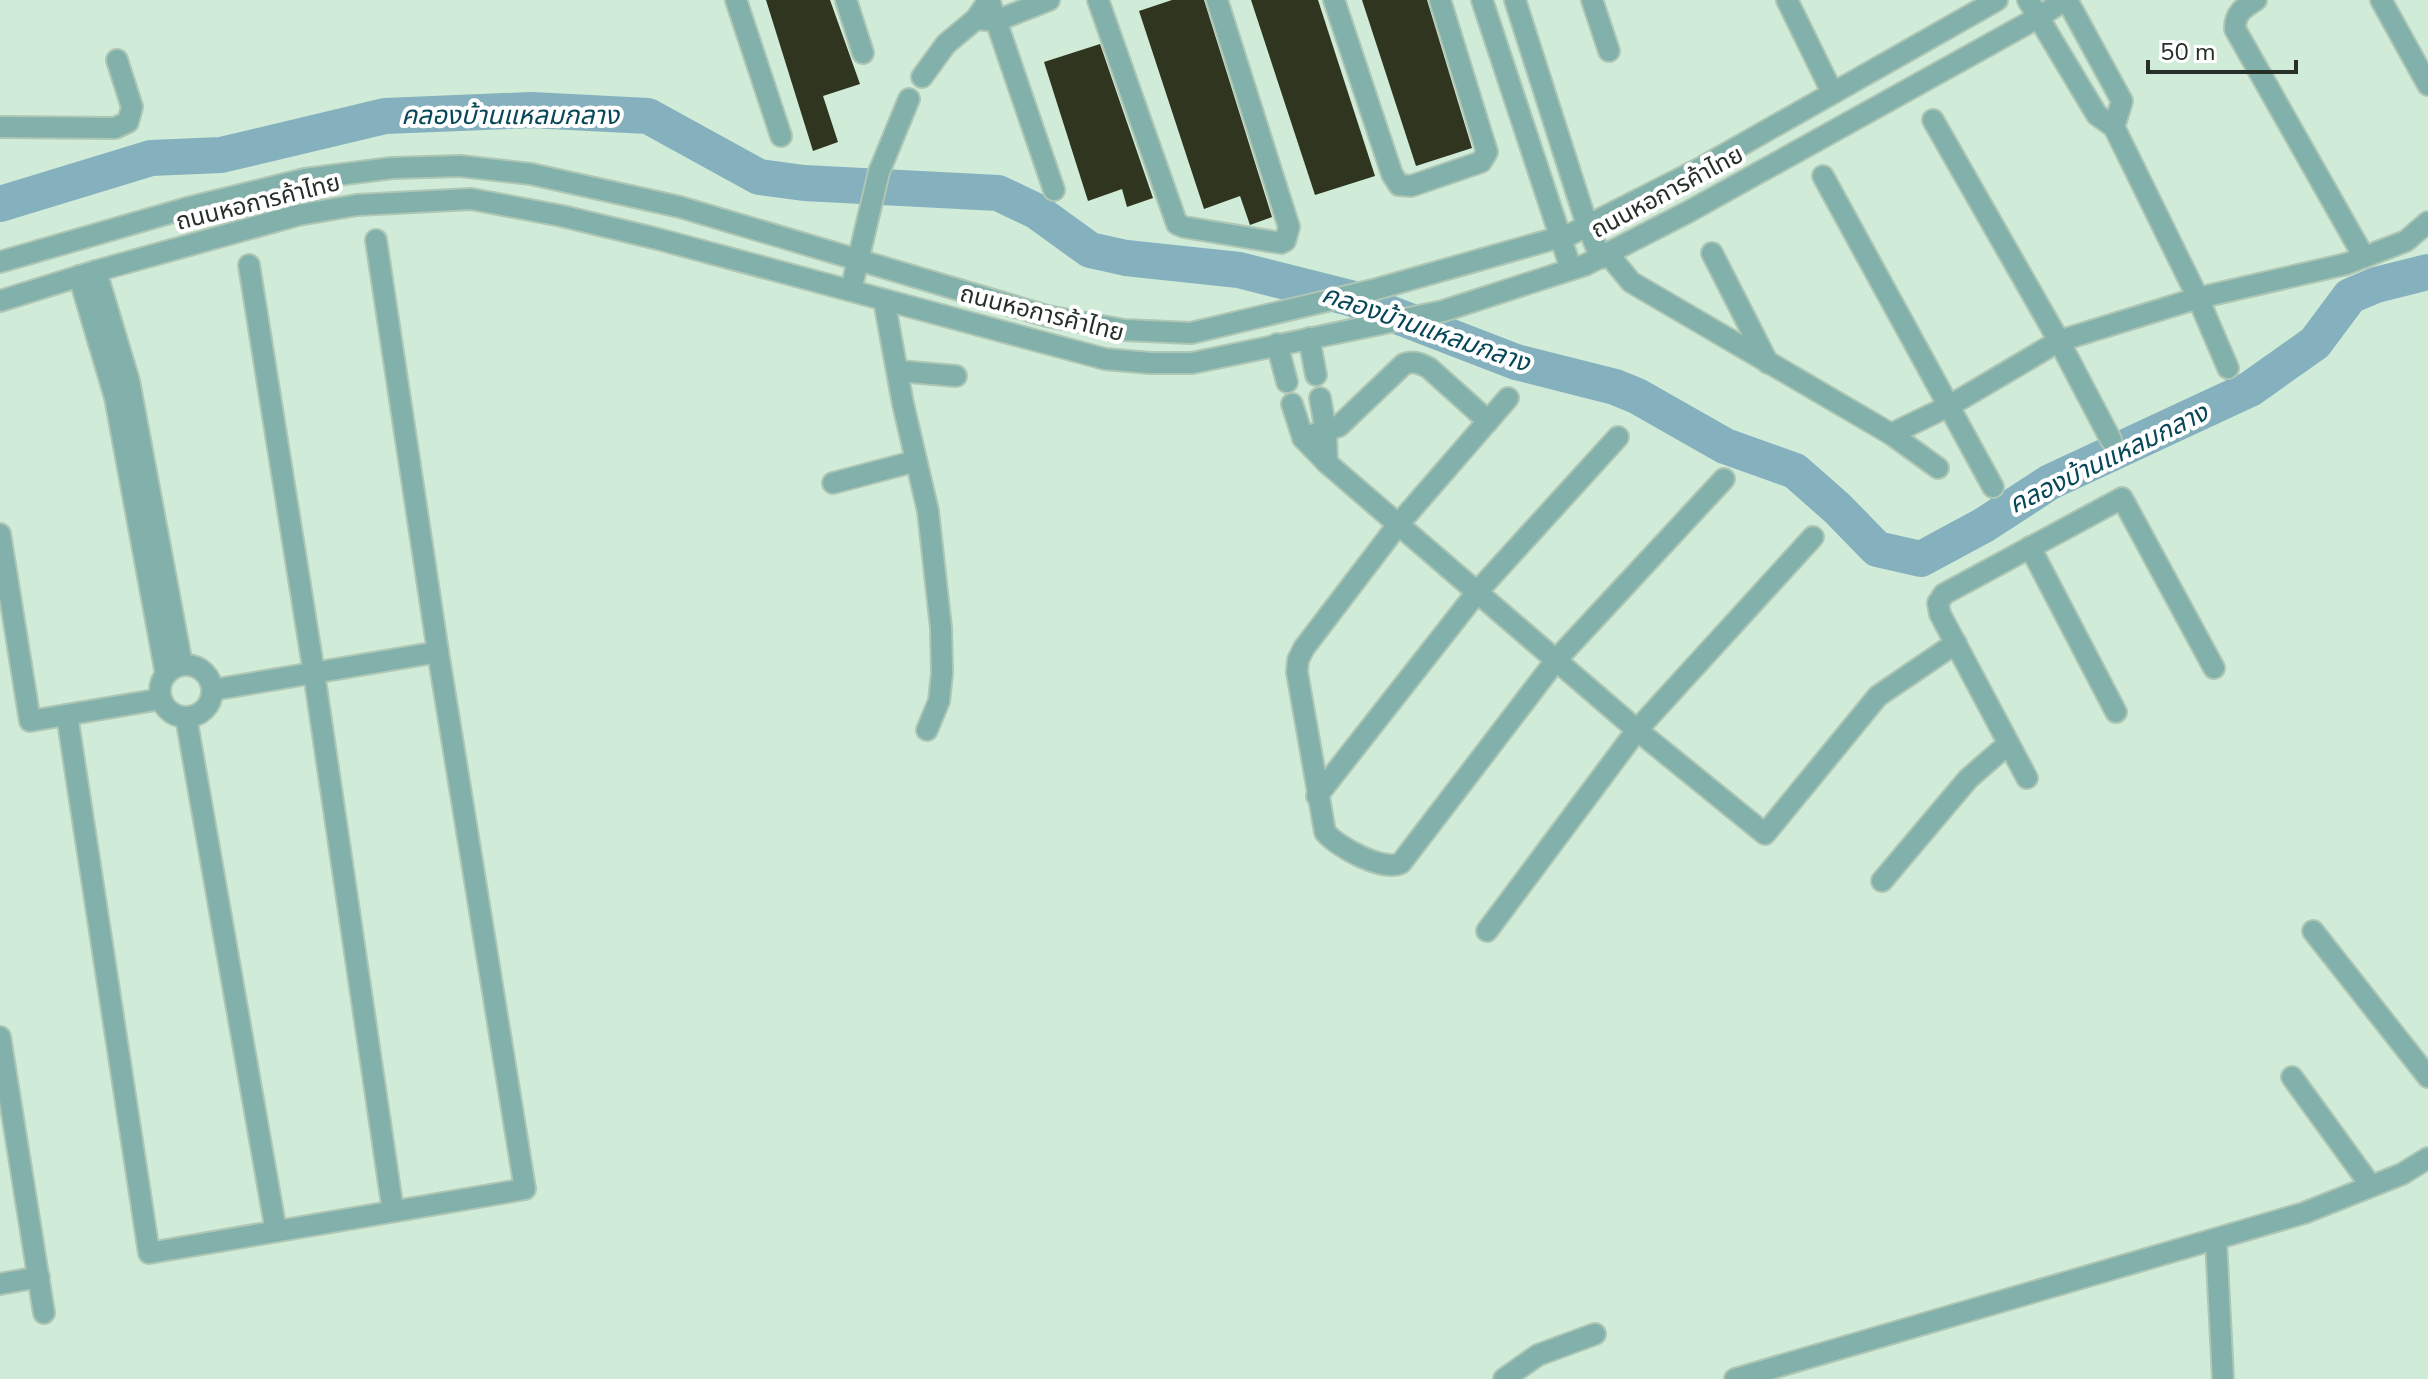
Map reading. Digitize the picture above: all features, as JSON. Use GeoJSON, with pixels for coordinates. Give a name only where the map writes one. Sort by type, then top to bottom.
{"type":"FeatureCollection","features":[{"type":"Feature","properties":{"kind":"street"},"geometry":{"type":"LineString","coordinates":[[736,0],[781,136]]}},
{"type":"Feature","properties":{"kind":"street"},"geometry":{"type":"LineString","coordinates":[[846,0],[863,53]]}},
{"type":"Feature","properties":{"kind":"street"},"geometry":{"type":"LineString","coordinates":[[989,0],[986,20],[1054,190]]}},
{"type":"Feature","properties":{"kind":"street"},"geometry":{"type":"LineString","coordinates":[[922,77],[946,44],[986,20],[1049,0]]}},
{"type":"Feature","properties":{"kind":"street"},"geometry":{"type":"LineString","coordinates":[[1098,0],[1177,224],[1281,243],[1285,241],[1289,227],[1217,0]]}},
{"type":"Feature","properties":{"kind":"street"},"geometry":{"type":"LineString","coordinates":[[1334,0],[1392,174],[1399,185],[1411,186],[1481,162],[1487,152],[1440,0]]}},
{"type":"Feature","properties":{"kind":"street"},"geometry":{"type":"LineString","coordinates":[[1482,0],[1571,269]]}},
{"type":"Feature","properties":{"kind":"street"},"geometry":{"type":"LineString","coordinates":[[1515,0],[1587,225],[1604,256],[1631,282],[1891,434],[1938,468]]}},
{"type":"Feature","properties":{"kind":"street"},"geometry":{"type":"LineString","coordinates":[[1592,0],[1609,51]]}},
{"type":"Feature","properties":{"kind":"street"},"geometry":{"type":"LineString","coordinates":[[1787,0],[1832,92]]}},
{"type":"Feature","properties":{"kind":"street","name":"ถนนหอการค้าไทย"},"geometry":{"type":"LineString","coordinates":[[0,262],[173,212],[305,179],[392,168],[460,166],[531,174],[680,207],[1047,316],[1124,330],[1191,333],[1366,292],[1560,238],[1699,169],[1997,0]]}},
{"type":"Feature","properties":{"kind":"street"},"geometry":{"type":"LineString","coordinates":[[2066,0],[2122,101],[2114,127]]}},
{"type":"Feature","properties":{"kind":"street","name":"ถนนหอการค้าไทย"},"geometry":{"type":"LineString","coordinates":[[0,301],[88,273],[298,215],[357,205],[471,199],[562,216],[658,239],[1105,359],[1192,363],[1443,311],[1604,256],[1688,212],[2034,9],[2066,0]]}},
{"type":"Feature","properties":{"kind":"street"},"geometry":{"type":"LineString","coordinates":[[2256,0],[2235,18],[2235,29],[2364,257]]}},
{"type":"Feature","properties":{"kind":"street"},"geometry":{"type":"LineString","coordinates":[[2381,0],[2428,85]]}},
{"type":"Feature","properties":{"kind":"street"},"geometry":{"type":"LineString","coordinates":[[2034,9],[2097,115],[2114,127],[2198,298],[2228,368]]}},
{"type":"Feature","properties":{"kind":"street"},"geometry":{"type":"LineString","coordinates":[[0,148],[0,126],[115,128],[128,122],[132,107],[117,60]]}},
{"type":"Feature","properties":{"kind":"street"},"geometry":{"type":"LineString","coordinates":[[851,290],[879,172],[909,99]]}},
{"type":"Feature","properties":{"kind":"street"},"geometry":{"type":"LineString","coordinates":[[1933,120],[2059,341],[2111,440]]}},
{"type":"Feature","properties":{"kind":"street"},"geometry":{"type":"LineString","coordinates":[[1533,155],[1560,142]]}},
{"type":"Feature","properties":{"kind":"street"},"geometry":{"type":"LineString","coordinates":[[1823,176],[1993,487]]}},
{"type":"Feature","properties":{"kind":"street"},"geometry":{"type":"LineString","coordinates":[[1891,434],[1949,406],[2059,341],[2198,298],[2346,264],[2406,241],[2428,222]]}},
{"type":"Feature","properties":{"kind":"street"},"geometry":{"type":"LineString","coordinates":[[67,715],[149,1253],[525,1189],[438,652],[376,240]]}},
{"type":"Feature","properties":{"kind":"street"},"geometry":{"type":"LineString","coordinates":[[1712,253],[1768,363]]}},
{"type":"Feature","properties":{"kind":"street"},"geometry":{"type":"LineString","coordinates":[[249,265],[314,673],[393,1211]]}},
{"type":"Feature","properties":{"kind":"street"},"geometry":{"type":"LineString","coordinates":[[88,273],[120,383],[174,669]]}},
{"type":"Feature","properties":{"kind":"street"},"geometry":{"type":"LineString","coordinates":[[1354,330],[1366,292]]}},
{"type":"Feature","properties":{"kind":"street"},"geometry":{"type":"LineString","coordinates":[[884,300],[928,511],[942,643],[939,701],[927,730]]}},
{"type":"Feature","properties":{"kind":"street"},"geometry":{"type":"LineString","coordinates":[[1309,338],[1316,375]]}},
{"type":"Feature","properties":{"kind":"street"},"geometry":{"type":"LineString","coordinates":[[1277,344],[1287,382]]}},
{"type":"Feature","properties":{"kind":"street"},"geometry":{"type":"LineString","coordinates":[[1303,438],[1326,432],[1348,419],[1404,364],[1411,362],[1429,368],[1488,421]]}},
{"type":"Feature","properties":{"kind":"street"},"geometry":{"type":"LineString","coordinates":[[899,371],[956,376]]}},
{"type":"Feature","properties":{"kind":"street"},"geometry":{"type":"LineString","coordinates":[[1320,398],[1327,463]]}},
{"type":"Feature","properties":{"kind":"street"},"geometry":{"type":"LineString","coordinates":[[1508,398],[1397,526],[1298,660],[1297,672],[1325,832],[1331,840],[1379,865],[1392,867],[1401,863],[1557,659],[1724,479]]}},
{"type":"Feature","properties":{"kind":"street"},"geometry":{"type":"LineString","coordinates":[[1292,404],[1303,438],[1327,463],[1637,730],[1765,834],[1878,696],[1956,643]]}},
{"type":"Feature","properties":{"kind":"street"},"geometry":{"type":"LineString","coordinates":[[1317,796],[1478,591],[1618,437]]}},
{"type":"Feature","properties":{"kind":"street"},"geometry":{"type":"LineString","coordinates":[[833,483],[916,461]]}},
{"type":"Feature","properties":{"kind":"street"},"geometry":{"type":"LineString","coordinates":[[2027,778],[1940,614],[1938,603],[1944,594],[2122,498],[2214,668]]}},
{"type":"Feature","properties":{"kind":"street"},"geometry":{"type":"LineString","coordinates":[[0,534],[30,721],[161,699]]}},
{"type":"Feature","properties":{"kind":"street"},"geometry":{"type":"LineString","coordinates":[[1487,931],[1637,730],[1813,537]]}},
{"type":"Feature","properties":{"kind":"street"},"geometry":{"type":"LineString","coordinates":[[2030,547],[2116,712]]}},
{"type":"Feature","properties":{"kind":"street"},"geometry":{"type":"LineString","coordinates":[[212,690],[438,652]]}},
{"type":"Feature","properties":{"kind":"street"},"geometry":{"type":"LineString","coordinates":[[191,665],[206,674],[212,698],[202,712],[186,717],[171,712],[161,699],[162,682],[174,669],[191,665]]}},
{"type":"Feature","properties":{"kind":"street"},"geometry":{"type":"LineString","coordinates":[[186,717],[276,1231]]}},
{"type":"Feature","properties":{"kind":"street"},"geometry":{"type":"LineString","coordinates":[[1882,881],[1968,779],[2008,744]]}},
{"type":"Feature","properties":{"kind":"street"},"geometry":{"type":"LineString","coordinates":[[2313,931],[2428,1077]]}},
{"type":"Feature","properties":{"kind":"street"},"geometry":{"type":"LineString","coordinates":[[0,1037],[44,1313]]}},
{"type":"Feature","properties":{"kind":"street"},"geometry":{"type":"LineString","coordinates":[[2292,1077],[2371,1186]]}},
{"type":"Feature","properties":{"kind":"street"},"geometry":{"type":"LineString","coordinates":[[1735,1379],[2304,1213],[2402,1174],[2428,1158]]}},
{"type":"Feature","properties":{"kind":"street"},"geometry":{"type":"LineString","coordinates":[[2216,1240],[2223,1379]]}},
{"type":"Feature","properties":{"kind":"street"},"geometry":{"type":"LineString","coordinates":[[0,1284],[39,1277]]}},
{"type":"Feature","properties":{"kind":"street"},"geometry":{"type":"LineString","coordinates":[[1504,1379],[1538,1355],[1595,1334]]}},
{"type":"Feature","properties":{"kind":"building"},"geometry":{"type":"Polygon","coordinates":[[[766,0],[830,0],[860,84],[823,96],[838,142],[813,151],[766,0]]]}},
{"type":"Feature","properties":{"kind":"building"},"geometry":{"type":"Polygon","coordinates":[[[1172,0],[1204,0],[1272,217],[1250,225],[1240,196],[1204,209],[1139,11],[1172,0]]]}},
{"type":"Feature","properties":{"kind":"building"},"geometry":{"type":"Polygon","coordinates":[[[1251,0],[1318,0],[1375,176],[1315,195],[1251,0]]]}},
{"type":"Feature","properties":{"kind":"building"},"geometry":{"type":"Polygon","coordinates":[[[1362,0],[1427,0],[1472,148],[1416,166],[1362,0]]]}},
{"type":"Feature","properties":{"kind":"building"},"geometry":{"type":"Polygon","coordinates":[[[1100,44],[1153,198],[1127,207],[1122,189],[1088,201],[1044,62],[1100,44]]]}},
{"type":"Feature","properties":{"kind":"waterway","name":"คลองบ้านแหลมกลาง"},"geometry":{"type":"LineString","coordinates":[[0,204],[151,158],[221,155],[385,116],[531,110],[648,116],[759,177],[804,183],[998,193],[1036,211],[1090,250],[1126,258],[1239,270],[1350,298],[1516,362],[1615,387],[1637,396],[1725,446],[1795,471],[1877,549],[1921,559],[1984,525],[2050,482],[2250,389],[2315,343],[2350,296],[2376,285],[2428,272]]}}]}
